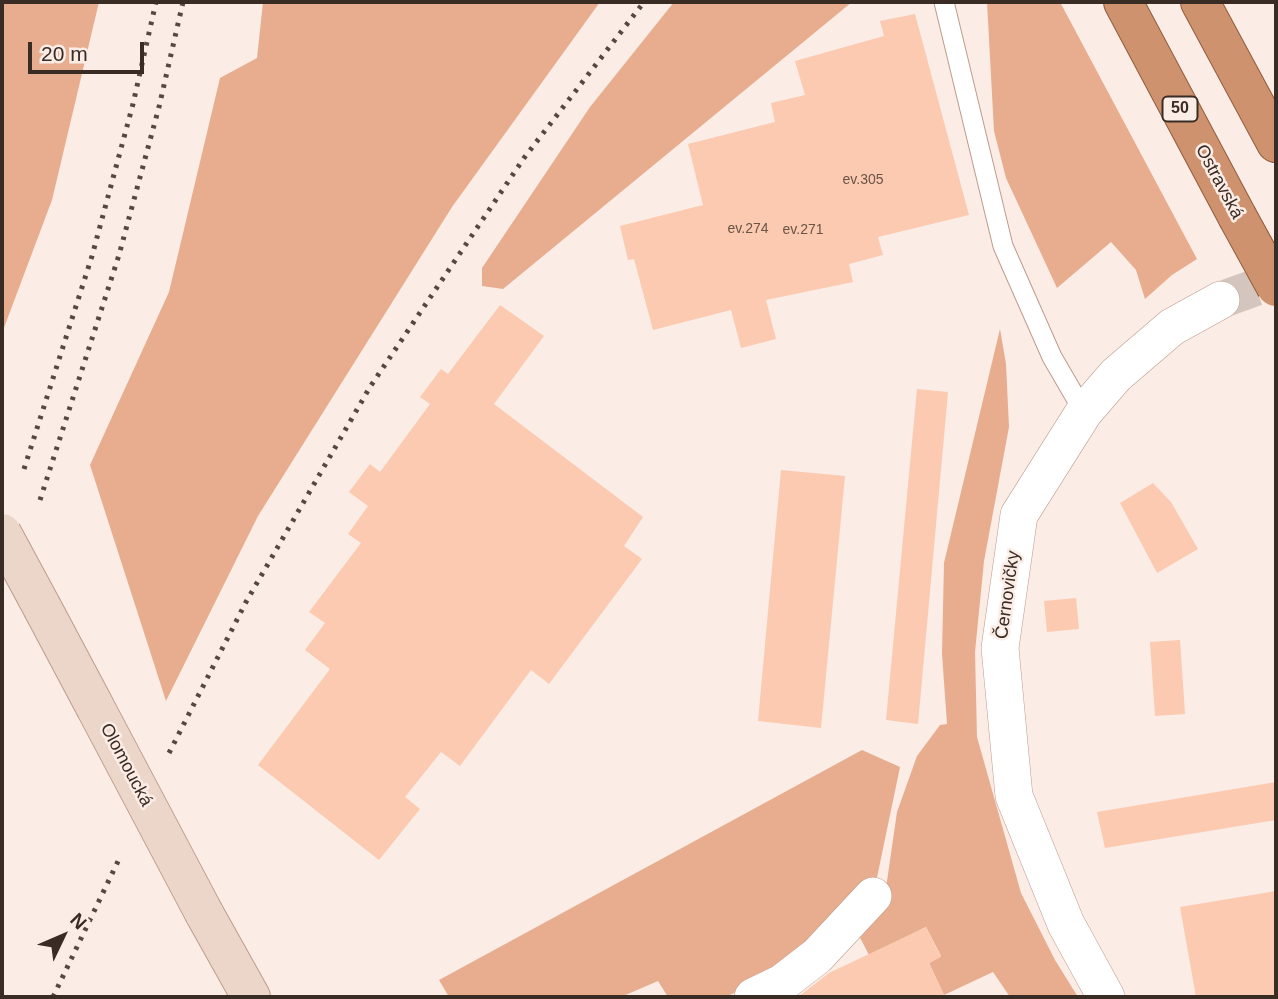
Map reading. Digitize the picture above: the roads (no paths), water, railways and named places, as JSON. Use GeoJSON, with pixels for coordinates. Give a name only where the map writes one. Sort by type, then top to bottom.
{"type":"FeatureCollection","features":[{"type":"Feature","properties":{"kind":"highway","name":"Ostravská"},"geometry":{"type":"LineString","coordinates":[[1123,2],[1276,287]]}},
{"type":"Feature","properties":{"kind":"highway"},"geometry":{"type":"LineString","coordinates":[[1200,2],[1276,143]]}},
{"type":"Feature","properties":{"kind":"main road","name":"Olomoucká"},"geometry":{"type":"LineString","coordinates":[[2,533],[251,997]]}},
{"type":"Feature","properties":{"kind":"street","name":"Černovičky"},"geometry":{"type":"LineString","coordinates":[[1106,997],[1066,924],[1014,796],[1000,648],[1019,515],[1084,412],[1116,375],[1184,318],[1221,300]]}},
{"type":"Feature","properties":{"kind":"street"},"geometry":{"type":"LineString","coordinates":[[775,992],[817,957],[873,896]]}},
{"type":"Feature","properties":{"kind":"lane"},"geometry":{"type":"LineString","coordinates":[[944,2],[1003,246],[1052,357],[1084,412]]}},
{"type":"Feature","properties":{"kind":"tunnel"},"geometry":{"type":"LineString","coordinates":[[1221,300],[1276,280]]}},
{"type":"Feature","properties":{"kind":"railway"},"geometry":{"type":"LineString","coordinates":[[24,469],[92,256],[133,104],[156,2]]}},
{"type":"Feature","properties":{"kind":"railway"},"geometry":{"type":"LineString","coordinates":[[40,500],[119,255],[159,107],[183,2]]}},
{"type":"Feature","properties":{"kind":"railway"},"geometry":{"type":"LineString","coordinates":[[169,753],[246,602],[370,387],[524,158],[644,2]]}},
{"type":"Feature","properties":{"kind":"railway"},"geometry":{"type":"LineString","coordinates":[[53,997],[121,855]]}}]}
